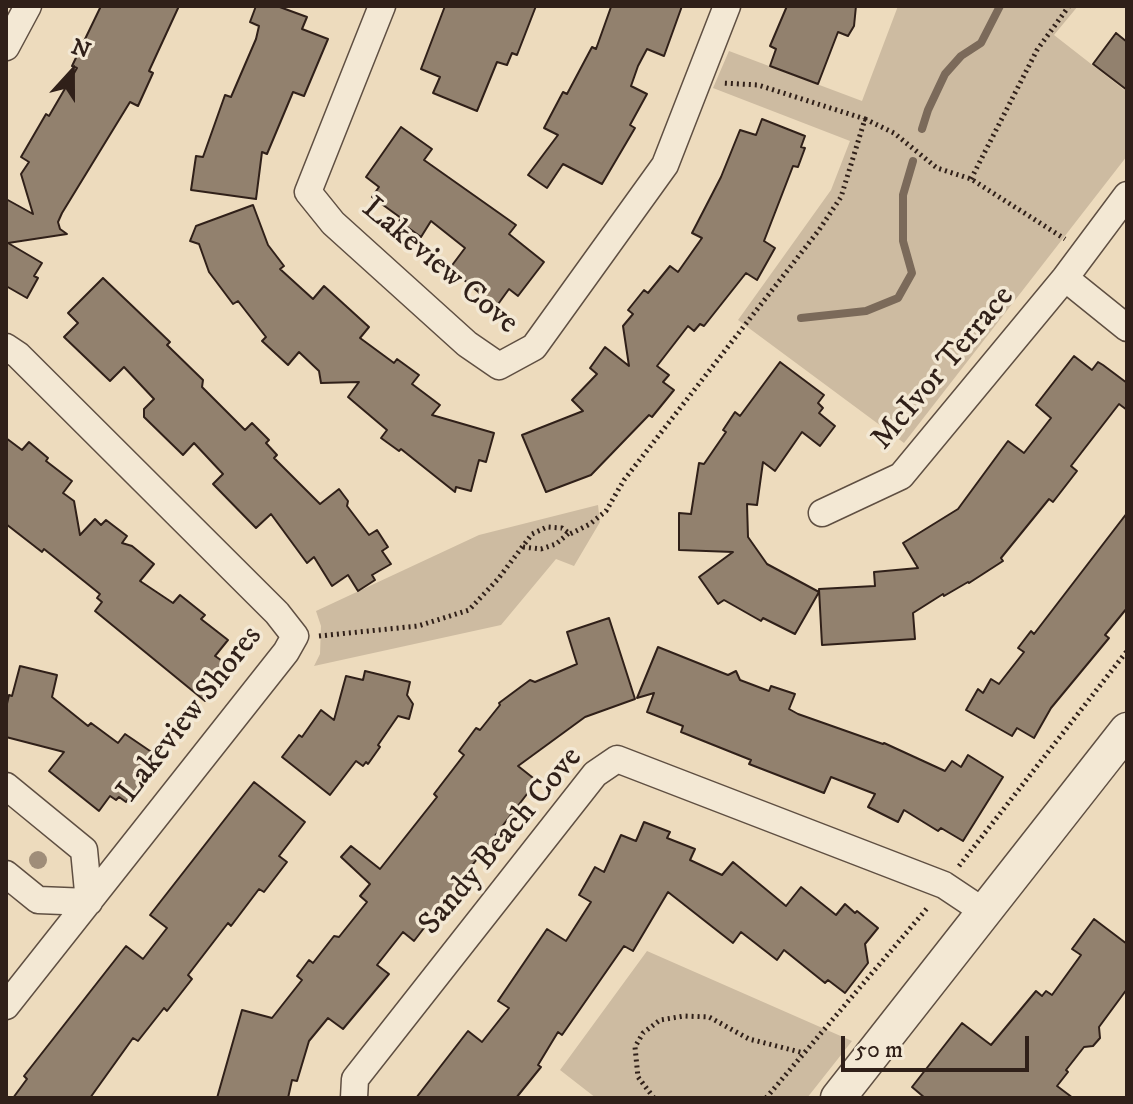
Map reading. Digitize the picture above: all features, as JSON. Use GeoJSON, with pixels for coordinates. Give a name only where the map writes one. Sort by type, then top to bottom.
{"type":"FeatureCollection","features":[{"type":"Feature","properties":{"kind":"street"},"geometry":{"type":"LineString","coordinates":[[6,47],[28,6]]}},
{"type":"Feature","properties":{"kind":"street","name":"Lakeview Cove"},"geometry":{"type":"LineString","coordinates":[[382,6],[308,192],[333,223],[467,344],[499,366],[534,347],[665,165],[727,6]]}},
{"type":"Feature","properties":{"kind":"street","name":"McIvor Terrace"},"geometry":{"type":"LineString","coordinates":[[822,513],[901,476],[1065,278],[1127,195]]}},
{"type":"Feature","properties":{"kind":"street"},"geometry":{"type":"LineString","coordinates":[[1065,278],[1127,328]]}},
{"type":"Feature","properties":{"kind":"street","name":"Lakeview Shores"},"geometry":{"type":"LineString","coordinates":[[6,347],[18,355],[277,613],[295,636],[286,652],[6,1006]]}},
{"type":"Feature","properties":{"kind":"street"},"geometry":{"type":"LineString","coordinates":[[838,1098],[1127,730]]}},
{"type":"Feature","properties":{"kind":"street","name":"Sandy Beach Cove"},"geometry":{"type":"LineString","coordinates":[[354,1098],[355,1079],[595,774],[617,759],[944,885],[983,911]]}},
{"type":"Feature","properties":{"kind":"street"},"geometry":{"type":"LineString","coordinates":[[6,786],[84,850],[89,902],[38,900],[6,874]]}},
{"type":"Feature","properties":{"kind":"path"},"geometry":{"type":"LineString","coordinates":[[971,179],[1037,50],[1069,6]]}},
{"type":"Feature","properties":{"kind":"path"},"geometry":{"type":"LineString","coordinates":[[717,83],[758,85],[865,119],[894,133],[937,168],[971,179],[1066,240]]}},
{"type":"Feature","properties":{"kind":"path"},"geometry":{"type":"LineString","coordinates":[[522,547],[541,549],[556,544],[606,511],[624,480],[819,230],[841,197],[865,119]]}},
{"type":"Feature","properties":{"kind":"path"},"geometry":{"type":"LineString","coordinates":[[319,636],[418,626],[469,610],[498,579],[532,534],[547,527],[562,528],[569,533]]}},
{"type":"Feature","properties":{"kind":"path"},"geometry":{"type":"LineString","coordinates":[[956,870],[1127,651]]}},
{"type":"Feature","properties":{"kind":"path"},"geometry":{"type":"LineString","coordinates":[[766,1098],[929,906]]}},
{"type":"Feature","properties":{"kind":"path"},"geometry":{"type":"LineString","coordinates":[[654,1098],[638,1077],[635,1047],[643,1033],[660,1020],[684,1016],[709,1017],[749,1039],[804,1053]]}},
{"type":"Feature","properties":{"kind":"shaded area"},"geometry":{"type":"Polygon","coordinates":[[[898,6],[1078,6],[1054,35],[1127,92],[1127,156],[904,443],[738,320],[831,190],[850,141],[713,88],[729,51],[862,101],[898,6]]]}},
{"type":"Feature","properties":{"kind":"shaded area"},"geometry":{"type":"Polygon","coordinates":[[[598,505],[600,522],[574,566],[556,559],[501,625],[314,666],[320,654],[321,626],[316,611],[479,535],[598,505]]]}},
{"type":"Feature","properties":{"kind":"shaded area"},"geometry":{"type":"Polygon","coordinates":[[[647,951],[852,1041],[807,1098],[596,1098],[560,1070],[647,951]]]}},
{"type":"Feature","properties":{"kind":"building"},"geometry":{"type":"Polygon","coordinates":[[[101,6],[179,6],[149,71],[153,73],[138,106],[130,102],[62,213],[58,222],[60,229],[67,234],[8,243],[42,263],[27,298],[6,286],[6,199],[33,214],[21,174],[29,162],[21,157],[77,68],[72,66],[101,6]]]}},
{"type":"Feature","properties":{"kind":"building"},"geometry":{"type":"Polygon","coordinates":[[[256,6],[277,6],[307,17],[302,29],[328,39],[304,96],[293,92],[267,154],[262,152],[256,199],[191,190],[196,156],[203,157],[225,95],[231,97],[256,39],[259,26],[250,22],[256,6]]]}},
{"type":"Feature","properties":{"kind":"building"},"geometry":{"type":"Polygon","coordinates":[[[445,6],[536,6],[517,55],[512,53],[507,65],[497,62],[477,111],[433,93],[440,77],[421,69],[445,6]]]}},
{"type":"Feature","properties":{"kind":"building"},"geometry":{"type":"Polygon","coordinates":[[[614,6],[682,6],[664,56],[647,49],[638,66],[631,86],[647,94],[630,125],[635,128],[602,184],[563,164],[547,188],[528,175],[558,135],[544,128],[563,92],[567,94],[592,47],[596,49],[614,6]]]}},
{"type":"Feature","properties":{"kind":"building"},"geometry":{"type":"Polygon","coordinates":[[[787,6],[856,6],[854,26],[848,36],[838,32],[818,84],[770,66],[776,49],[770,46],[787,6]]]}},
{"type":"Feature","properties":{"kind":"building"},"geometry":{"type":"Polygon","coordinates":[[[1116,33],[1127,42],[1127,90],[1093,64],[1116,33]]]}},
{"type":"Feature","properties":{"kind":"building"},"geometry":{"type":"Polygon","coordinates":[[[762,119],[805,136],[801,147],[805,148],[798,167],[793,166],[764,241],[775,248],[757,280],[746,273],[704,326],[700,324],[694,331],[688,326],[657,366],[669,375],[663,382],[674,390],[652,417],[649,415],[591,475],[546,492],[522,435],[583,411],[572,400],[597,374],[590,368],[605,347],[629,366],[623,326],[633,314],[628,310],[644,290],[648,293],[670,266],[678,272],[702,238],[692,233],[721,177],[740,130],[756,135],[762,119]]]}},
{"type":"Feature","properties":{"kind":"building"},"geometry":{"type":"Polygon","coordinates":[[[401,127],[432,149],[424,160],[516,225],[509,234],[544,262],[518,296],[509,289],[496,307],[450,268],[465,248],[431,221],[421,237],[372,197],[379,187],[366,177],[401,127]]]}},
{"type":"Feature","properties":{"kind":"building"},"geometry":{"type":"Polygon","coordinates":[[[253,205],[268,245],[284,266],[280,269],[313,299],[324,286],[369,327],[360,338],[394,363],[397,359],[419,375],[412,384],[440,405],[432,415],[494,433],[486,462],[479,460],[471,491],[456,487],[455,492],[401,449],[399,451],[381,438],[387,430],[348,397],[359,382],[321,383],[319,371],[299,352],[288,365],[262,341],[266,337],[238,301],[233,304],[209,272],[199,244],[190,241],[196,226],[253,205]]]}},
{"type":"Feature","properties":{"kind":"building"},"geometry":{"type":"Polygon","coordinates":[[[103,278],[170,342],[167,345],[203,380],[202,387],[245,430],[252,423],[269,440],[266,443],[277,455],[274,458],[320,504],[339,489],[348,501],[347,506],[369,535],[377,530],[388,547],[382,551],[391,564],[372,575],[375,580],[358,591],[348,575],[332,586],[314,557],[307,563],[271,514],[256,528],[213,484],[223,474],[194,443],[183,455],[144,417],[144,409],[154,399],[124,367],[110,381],[64,337],[78,323],[68,313],[103,278]]]}},
{"type":"Feature","properties":{"kind":"building"},"geometry":{"type":"Polygon","coordinates":[[[1074,356],[1092,370],[1098,362],[1127,383],[1127,410],[1119,404],[1071,466],[1077,471],[1053,502],[1049,499],[1001,558],[1003,561],[913,613],[915,639],[822,645],[819,589],[875,586],[874,572],[918,568],[903,543],[958,509],[1008,441],[1024,453],[1051,418],[1036,405],[1074,356]]]}},
{"type":"Feature","properties":{"kind":"building"},"geometry":{"type":"Polygon","coordinates":[[[780,362],[824,395],[818,403],[823,408],[819,413],[835,426],[820,446],[802,432],[775,471],[763,462],[757,505],[747,504],[748,537],[767,564],[819,592],[795,634],[763,618],[761,621],[724,600],[718,604],[699,577],[733,552],[679,550],[679,513],[691,514],[699,463],[704,464],[726,432],[723,430],[735,412],[740,416],[780,362]]]}},
{"type":"Feature","properties":{"kind":"building"},"geometry":{"type":"Polygon","coordinates":[[[6,438],[22,450],[29,442],[48,458],[46,461],[72,481],[63,493],[74,501],[80,535],[95,519],[101,525],[106,520],[127,536],[122,543],[132,546],[154,564],[140,581],[173,603],[180,595],[205,615],[201,619],[228,640],[215,656],[231,667],[205,701],[95,611],[102,602],[97,598],[100,594],[44,549],[42,552],[6,524],[6,438]]]}},
{"type":"Feature","properties":{"kind":"building"},"geometry":{"type":"Polygon","coordinates":[[[1127,513],[1127,608],[1105,635],[1109,638],[1051,708],[1034,738],[1017,728],[1012,736],[966,710],[978,689],[983,693],[991,679],[999,684],[1024,652],[1018,648],[1031,631],[1034,634],[1127,513]]]}},
{"type":"Feature","properties":{"kind":"building"},"geometry":{"type":"Polygon","coordinates":[[[609,618],[635,699],[585,717],[518,766],[537,781],[414,941],[403,932],[377,965],[389,974],[343,1029],[328,1018],[309,1041],[297,1081],[292,1080],[288,1098],[217,1098],[242,1010],[272,1018],[302,980],[297,976],[309,960],[313,963],[334,936],[339,937],[367,902],[360,896],[370,884],[341,857],[351,846],[380,869],[437,797],[434,794],[464,755],[459,751],[476,728],[480,730],[499,703],[530,680],[535,682],[577,664],[567,632],[609,618]]]}},
{"type":"Feature","properties":{"kind":"building"},"geometry":{"type":"Polygon","coordinates":[[[658,647],[728,675],[736,671],[740,680],[769,691],[771,686],[795,694],[789,709],[798,714],[884,743],[945,771],[952,761],[961,767],[968,755],[1003,777],[963,841],[941,828],[938,831],[904,810],[898,822],[868,807],[875,794],[831,777],[824,793],[749,764],[751,760],[681,732],[683,726],[647,712],[654,693],[637,698],[658,647]]]}},
{"type":"Feature","properties":{"kind":"building"},"geometry":{"type":"Polygon","coordinates":[[[20,666],[57,675],[52,697],[88,726],[91,723],[118,743],[125,734],[153,753],[147,765],[152,769],[126,802],[110,796],[99,811],[49,771],[64,752],[6,737],[6,708],[20,666]]]}},
{"type":"Feature","properties":{"kind":"building"},"geometry":{"type":"Polygon","coordinates":[[[365,671],[410,682],[407,695],[413,704],[409,719],[398,716],[368,764],[366,762],[363,766],[356,761],[330,795],[282,757],[299,735],[302,737],[321,710],[334,720],[346,676],[363,680],[365,671]]]}},
{"type":"Feature","properties":{"kind":"building"},"geometry":{"type":"Polygon","coordinates":[[[254,782],[305,822],[279,856],[287,862],[264,892],[259,889],[231,926],[228,923],[188,975],[192,979],[167,1011],[164,1008],[138,1041],[133,1038],[90,1098],[13,1098],[27,1079],[24,1076],[126,946],[143,959],[167,928],[150,915],[254,782]]]}},
{"type":"Feature","properties":{"kind":"building"},"geometry":{"type":"Polygon","coordinates":[[[644,822],[670,832],[667,838],[695,849],[690,860],[722,875],[733,862],[786,906],[801,887],[836,915],[845,904],[855,913],[857,911],[878,928],[865,944],[868,963],[845,993],[828,980],[825,983],[784,950],[777,960],[741,932],[733,943],[668,892],[633,951],[624,946],[562,1035],[558,1032],[538,1065],[541,1067],[516,1098],[416,1098],[468,1031],[482,1042],[509,1008],[498,1001],[547,929],[566,941],[591,902],[579,895],[595,867],[604,872],[621,835],[636,841],[644,822]]]}},
{"type":"Feature","properties":{"kind":"building"},"geometry":{"type":"Polygon","coordinates":[[[1094,919],[1127,944],[1127,989],[1099,1027],[1100,1038],[1093,1046],[1084,1047],[1057,1086],[1073,1098],[925,1098],[912,1087],[962,1023],[991,1045],[1036,991],[1042,996],[1046,991],[1052,995],[1081,955],[1072,949],[1094,919]]]}},
{"type":"Feature","properties":{"kind":"waterway"},"geometry":{"type":"LineString","coordinates":[[922,129],[945,74],[961,56],[981,43],[1000,6]]}},
{"type":"Feature","properties":{"kind":"waterway"},"geometry":{"type":"LineString","coordinates":[[801,318],[866,311],[898,298],[912,273],[903,241],[903,195],[913,161]]}}]}
